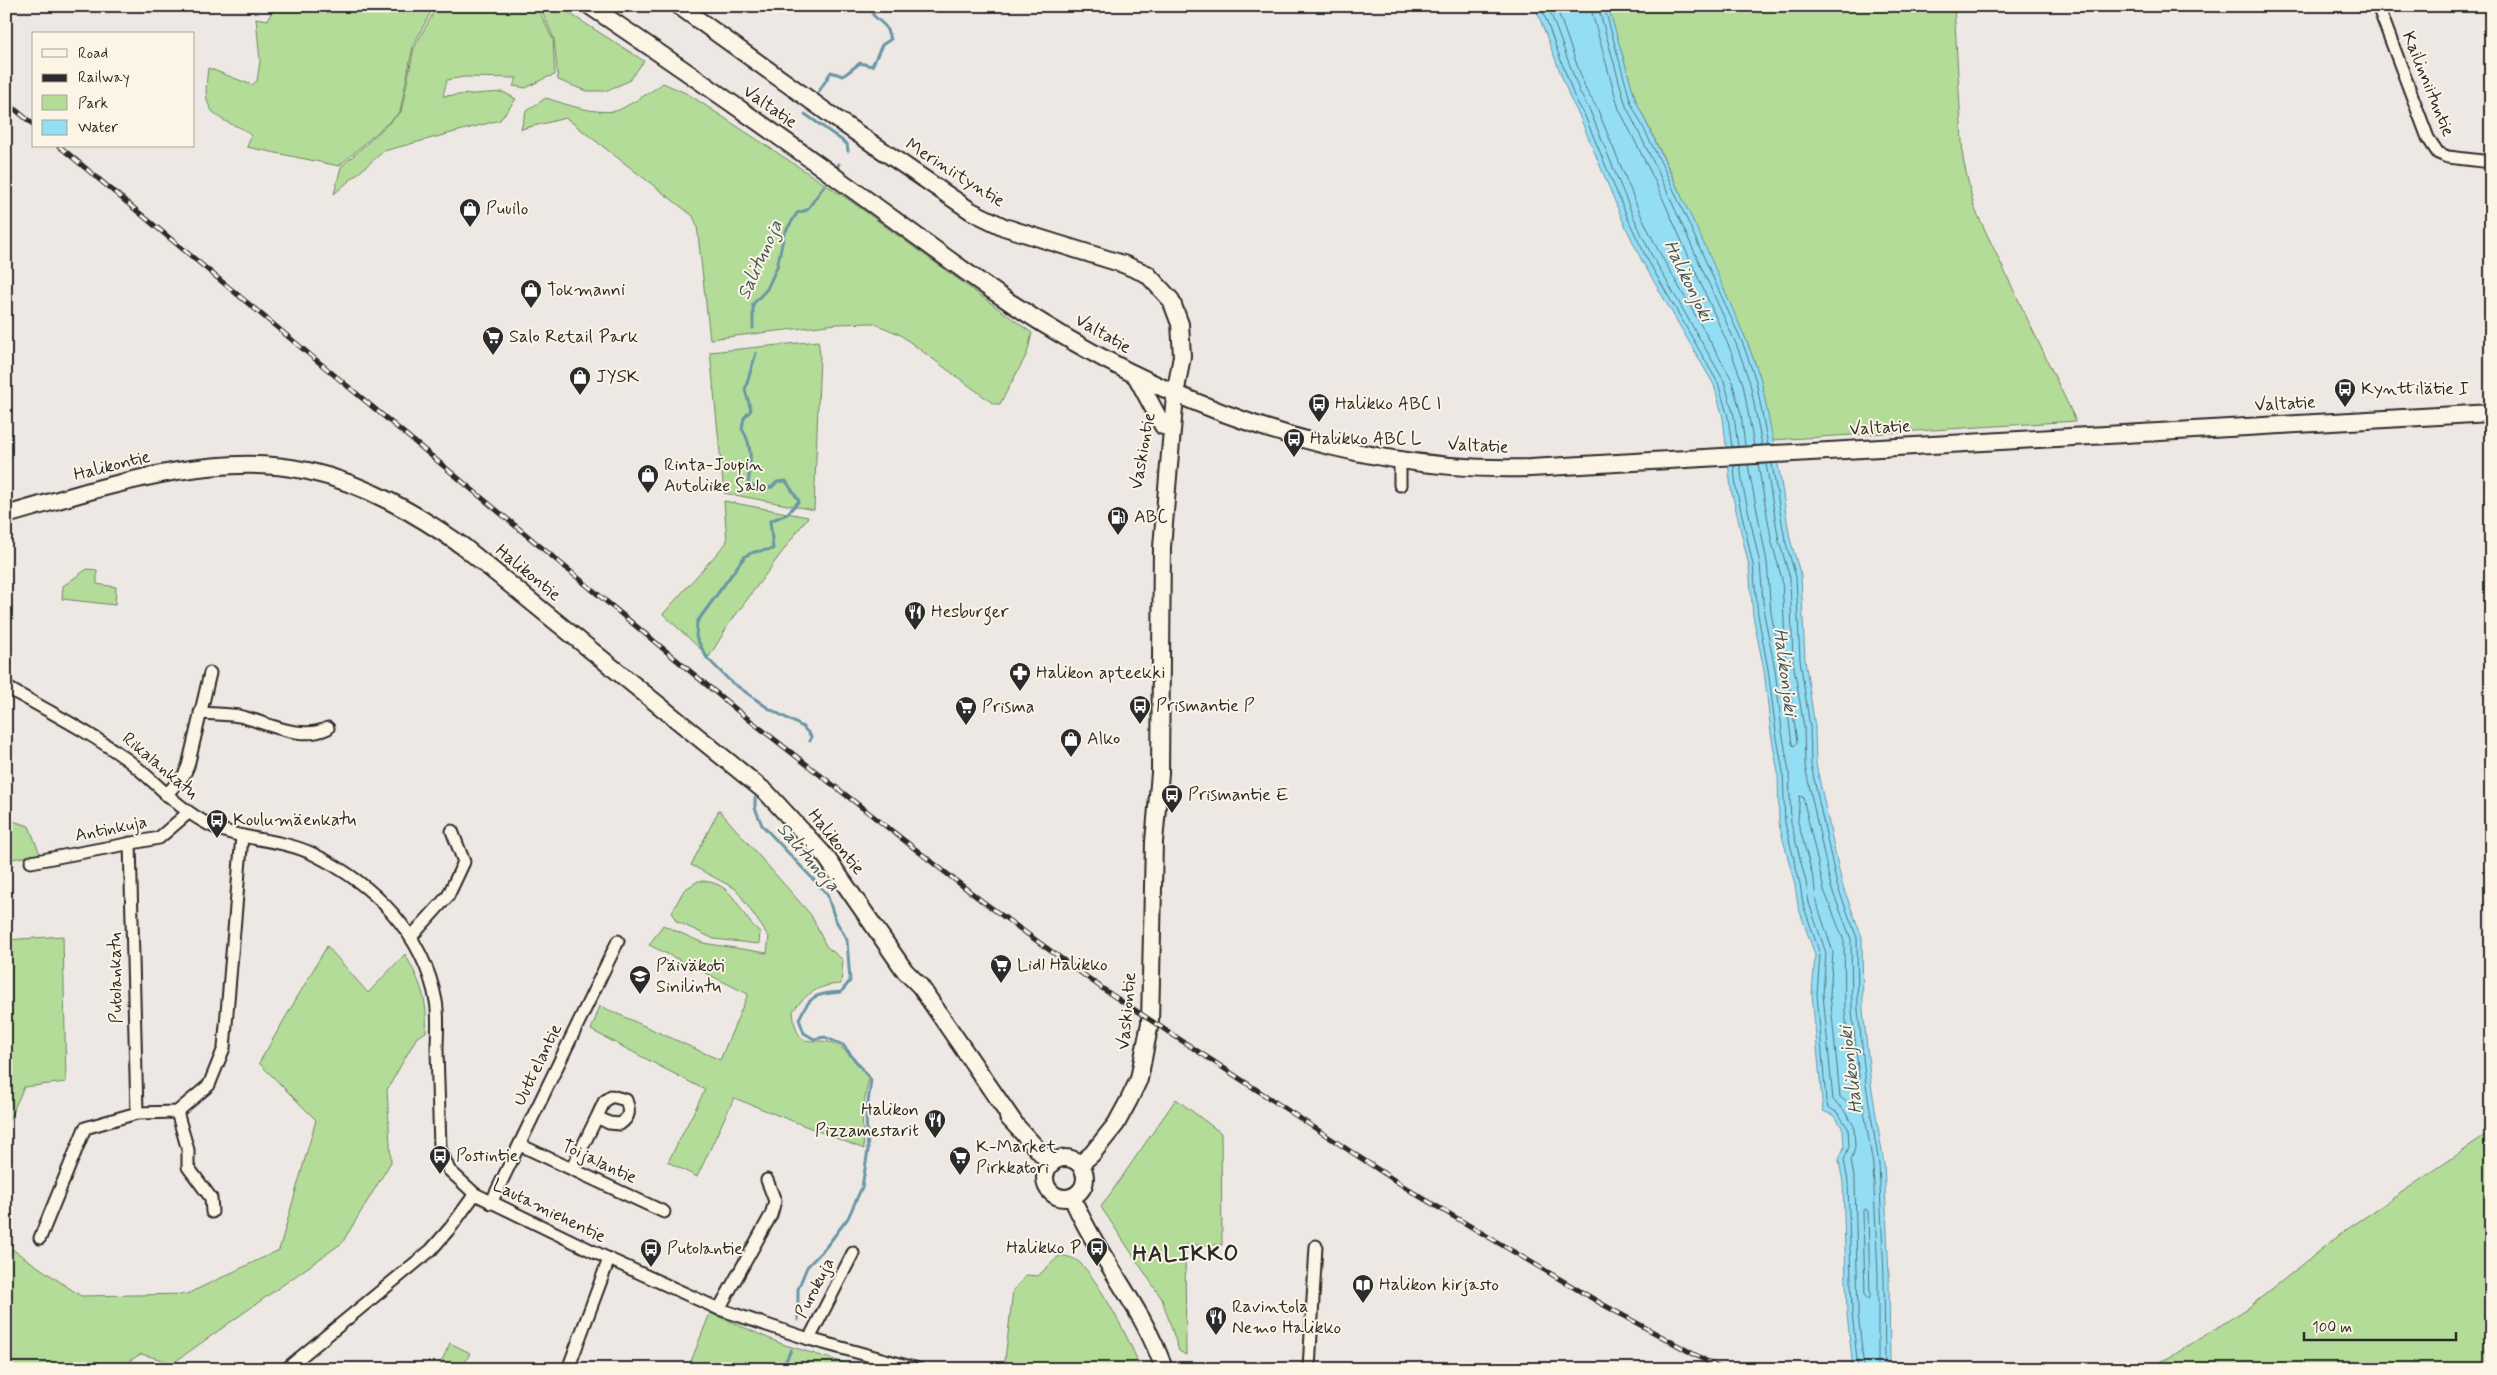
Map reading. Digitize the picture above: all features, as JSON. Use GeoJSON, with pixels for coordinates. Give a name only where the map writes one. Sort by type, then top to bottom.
{"type":"FeatureCollection","features":[{"type":"Feature","properties":{"kind":"main road","name":"Valtatie"},"geometry":{"type":"LineString","coordinates":[[590,6],[837,178],[1003,298],[1085,349],[1175,395],[1240,420],[1310,440],[1400,461],[1489,469],[1530,468],[2491,413]]}},
{"type":"Feature","properties":{"kind":"main road","name":"Meriniityntie"},"geometry":{"type":"LineString","coordinates":[[679,6],[835,118],[971,211],[1004,227],[1123,264],[1147,274],[1171,300],[1180,324],[1182,356],[1175,395]]}},
{"type":"Feature","properties":{"kind":"main road"},"geometry":{"type":"LineString","coordinates":[[1136,376],[1163,426]]}},
{"type":"Feature","properties":{"kind":"main road","name":"Vaskiontie"},"geometry":{"type":"LineString","coordinates":[[1154,842],[1148,807],[1151,547],[1163,426],[1175,395]]}},
{"type":"Feature","properties":{"kind":"main road","name":"Vaskiontie"},"geometry":{"type":"LineString","coordinates":[[1080,1164],[1092,1154],[1116,1124],[1139,1078],[1150,1023],[1154,842],[1160,773],[1162,547],[1175,395]]}},
{"type":"Feature","properties":{"kind":"main road","name":"Halikontie"},"geometry":{"type":"LineString","coordinates":[[6,515],[87,492],[190,468],[265,465],[308,471],[375,494],[426,520],[464,547],[767,793],[826,857],[905,971],[912,991],[968,1072],[1051,1164]]}},
{"type":"Feature","properties":{"kind":"main road"},"geometry":{"type":"LineString","coordinates":[[1062,1158],[1075,1160],[1080,1164],[1084,1169],[1085,1183],[1082,1189],[1072,1197],[1059,1197],[1049,1189],[1045,1176],[1051,1164],[1062,1158]]}},
{"type":"Feature","properties":{"kind":"main road"},"geometry":{"type":"LineString","coordinates":[[1072,1197],[1078,1213],[1131,1300],[1164,1369]]}},
{"type":"Feature","properties":{"kind":"street","name":"Kailinniituntie"},"geometry":{"type":"LineString","coordinates":[[2378,6],[2428,138],[2438,153],[2448,158],[2491,162]]}},
{"type":"Feature","properties":{"kind":"street"},"geometry":{"type":"LineString","coordinates":[[1400,461],[1400,485]]}},
{"type":"Feature","properties":{"kind":"street"},"geometry":{"type":"LineString","coordinates":[[166,795],[184,775],[188,766],[210,673]]}},
{"type":"Feature","properties":{"kind":"street","name":"Rikalankatu"},"geometry":{"type":"LineString","coordinates":[[6,687],[94,736],[131,763],[188,813],[210,826],[242,836],[276,841],[300,850]]}},
{"type":"Feature","properties":{"kind":"street"},"geometry":{"type":"LineString","coordinates":[[200,713],[242,717],[304,733],[317,733],[328,728]]}},
{"type":"Feature","properties":{"kind":"street","name":"Antinkuja"},"geometry":{"type":"LineString","coordinates":[[31,862],[159,838],[188,813]]}},
{"type":"Feature","properties":{"kind":"street"},"geometry":{"type":"LineString","coordinates":[[411,937],[448,896],[464,862],[452,831]]}},
{"type":"Feature","properties":{"kind":"street"},"geometry":{"type":"LineString","coordinates":[[40,1238],[85,1128],[137,1113],[177,1112],[209,1085],[224,1048],[242,836]]}},
{"type":"Feature","properties":{"kind":"street","name":"Putolankatu"},"geometry":{"type":"LineString","coordinates":[[130,843],[137,1113]]}},
{"type":"Feature","properties":{"kind":"street","name":"Lautamiehentie"},"geometry":{"type":"LineString","coordinates":[[300,850],[312,854],[357,880],[395,913],[428,967],[436,1003],[440,1148],[449,1170],[475,1194],[491,1204],[720,1309],[809,1339],[918,1369]]}},
{"type":"Feature","properties":{"kind":"street","name":"Uuttelantie"},"geometry":{"type":"LineString","coordinates":[[491,1204],[618,942]]}},
{"type":"Feature","properties":{"kind":"street"},"geometry":{"type":"LineString","coordinates":[[177,1112],[188,1150],[188,1167],[211,1198],[212,1212]]}},
{"type":"Feature","properties":{"kind":"street"},"geometry":{"type":"LineString","coordinates":[[572,1168],[597,1116]]}},
{"type":"Feature","properties":{"kind":"street","name":"Toijalantie"},"geometry":{"type":"LineString","coordinates":[[520,1145],[664,1212]]}},
{"type":"Feature","properties":{"kind":"street"},"geometry":{"type":"LineString","coordinates":[[720,1309],[771,1215],[775,1201],[766,1180]]}},
{"type":"Feature","properties":{"kind":"street"},"geometry":{"type":"LineString","coordinates":[[286,1369],[430,1250],[451,1227],[475,1194]]}},
{"type":"Feature","properties":{"kind":"street"},"geometry":{"type":"LineString","coordinates":[[1309,1369],[1314,1311],[1316,1246]]}},
{"type":"Feature","properties":{"kind":"street","name":"Purokuja"},"geometry":{"type":"LineString","coordinates":[[809,1339],[852,1253]]}},
{"type":"Feature","properties":{"kind":"street"},"geometry":{"type":"LineString","coordinates":[[568,1369],[609,1259]]}},
{"type":"Feature","properties":{"kind":"green space"},"geometry":{"type":"Polygon","coordinates":[[[274,6],[434,6],[413,46],[400,112],[339,166],[247,147],[251,136],[239,127],[222,119],[210,108],[206,95],[208,68],[252,85],[257,81],[260,61],[256,18],[268,20],[274,6]]]}},
{"type":"Feature","properties":{"kind":"green space"},"geometry":{"type":"Polygon","coordinates":[[[435,6],[537,6],[553,40],[555,75],[526,88],[513,86],[517,78],[464,77],[447,80],[443,96],[503,92],[516,99],[500,120],[384,151],[334,194],[341,167],[401,112],[414,48],[435,10],[435,6]]]}},
{"type":"Feature","properties":{"kind":"green space"},"geometry":{"type":"Polygon","coordinates":[[[540,6],[558,6],[644,61],[629,81],[605,91],[586,91],[558,80],[554,39],[540,6]]]}},
{"type":"Feature","properties":{"kind":"green space"},"geometry":{"type":"Polygon","coordinates":[[[1608,6],[1954,6],[1963,159],[1974,207],[2076,421],[1772,440],[1761,380],[1747,342],[1670,171],[1636,101],[1608,6]]]}},
{"type":"Feature","properties":{"kind":"green space"},"geometry":{"type":"Polygon","coordinates":[[[663,83],[688,94],[849,200],[1032,333],[1027,354],[1000,404],[994,404],[899,334],[873,323],[837,324],[710,339],[697,226],[693,216],[566,118],[521,129],[526,111],[546,98],[590,110],[616,111],[663,83]]]}},
{"type":"Feature","properties":{"kind":"green space"},"geometry":{"type":"Polygon","coordinates":[[[818,341],[820,354],[814,510],[724,493],[710,352],[818,341]]]}},
{"type":"Feature","properties":{"kind":"green space"},"geometry":{"type":"Polygon","coordinates":[[[724,501],[808,517],[729,624],[709,657],[663,614],[727,542],[724,501]]]}},
{"type":"Feature","properties":{"kind":"green space"},"geometry":{"type":"Polygon","coordinates":[[[87,569],[97,570],[97,584],[116,587],[115,605],[62,599],[63,586],[87,569]]]}},
{"type":"Feature","properties":{"kind":"green space"},"geometry":{"type":"Polygon","coordinates":[[[719,810],[811,915],[826,946],[843,960],[841,984],[819,988],[803,999],[793,1011],[795,1026],[804,1039],[825,1041],[842,1048],[869,1077],[862,1114],[864,1149],[734,1098],[697,1177],[668,1162],[705,1090],[591,1030],[600,1006],[720,1060],[748,994],[649,945],[663,925],[703,943],[767,953],[769,937],[736,889],[691,865],[719,810]]]}},
{"type":"Feature","properties":{"kind":"green space"},"geometry":{"type":"Polygon","coordinates":[[[6,819],[29,826],[40,854],[6,860],[6,819]]]}},
{"type":"Feature","properties":{"kind":"green space"},"geometry":{"type":"Polygon","coordinates":[[[698,881],[711,882],[728,892],[760,932],[759,944],[714,939],[676,921],[672,912],[684,890],[698,881]]]}},
{"type":"Feature","properties":{"kind":"green space"},"geometry":{"type":"Polygon","coordinates":[[[63,936],[66,1082],[24,1087],[6,1126],[6,940],[63,936]]]}},
{"type":"Feature","properties":{"kind":"green space"},"geometry":{"type":"Polygon","coordinates":[[[327,946],[368,993],[405,954],[422,991],[426,1010],[426,1032],[417,1037],[387,1090],[391,1162],[342,1243],[173,1363],[141,1354],[115,1369],[6,1369],[6,1245],[81,1296],[187,1294],[279,1250],[316,1120],[259,1063],[327,946]]]}},
{"type":"Feature","properties":{"kind":"green space"},"geometry":{"type":"Polygon","coordinates":[[[1176,1099],[1221,1133],[1222,1245],[1185,1245],[1186,1355],[1179,1351],[1162,1299],[1101,1207],[1176,1099]]]}},
{"type":"Feature","properties":{"kind":"green space"},"geometry":{"type":"Polygon","coordinates":[[[2491,1132],[2491,1369],[2144,1369],[2172,1356],[2248,1308],[2346,1230],[2491,1132]]]}},
{"type":"Feature","properties":{"kind":"green space"},"geometry":{"type":"Polygon","coordinates":[[[1059,1256],[1070,1257],[1087,1270],[1105,1297],[1123,1330],[1140,1369],[1004,1369],[1013,1290],[1027,1275],[1038,1276],[1059,1256]]]}},
{"type":"Feature","properties":{"kind":"green space"},"geometry":{"type":"Polygon","coordinates":[[[710,1313],[782,1344],[865,1369],[688,1369],[710,1313]]]}},
{"type":"Feature","properties":{"kind":"green space"},"geometry":{"type":"Polygon","coordinates":[[[450,1343],[470,1353],[462,1369],[438,1369],[450,1343]]]}},
{"type":"Feature","properties":{"kind":"water","name":"Halikonjoki"},"geometry":{"type":"Polygon","coordinates":[[[1535,6],[1608,6],[1636,101],[1707,250],[1747,342],[1761,380],[1780,475],[1790,539],[1801,576],[1805,660],[1815,727],[1816,764],[1842,884],[1862,937],[1863,1010],[1871,1084],[1884,1164],[1889,1276],[1890,1369],[1853,1369],[1847,1314],[1843,1183],[1839,1160],[1844,1147],[1843,1129],[1835,1116],[1823,1111],[1812,994],[1815,955],[1798,906],[1795,885],[1779,824],[1778,773],[1771,733],[1764,670],[1753,616],[1749,566],[1731,489],[1723,418],[1714,385],[1641,259],[1623,221],[1579,115],[1570,98],[1535,6]]]}},
{"type":"Feature","properties":{"kind":"waterway","name":"Salitunoja"},"geometry":{"type":"LineString","coordinates":[[818,93],[831,72],[843,76],[860,63],[872,66],[882,45],[891,39],[885,26],[873,15],[873,6]]}},
{"type":"Feature","properties":{"kind":"waterway","name":"Salitunoja"},"geometry":{"type":"LineString","coordinates":[[805,114],[847,144],[848,151]]}},
{"type":"Feature","properties":{"kind":"waterway","name":"Salitunoja"},"geometry":{"type":"LineString","coordinates":[[835,170],[839,164]]}},
{"type":"Feature","properties":{"kind":"waterway","name":"Salitunoja"},"geometry":{"type":"LineString","coordinates":[[753,328],[753,304],[767,289],[777,267],[784,234],[797,213],[807,210],[824,186]]}},
{"type":"Feature","properties":{"kind":"waterway","name":"Salitunoja"},"geometry":{"type":"LineString","coordinates":[[756,353],[745,390],[751,410],[744,418],[742,429],[750,448],[748,484],[760,489],[772,487],[777,482],[786,481],[799,501],[787,514],[770,521],[773,549],[754,552],[745,556],[697,622],[696,637],[707,658],[730,681],[768,708],[803,727],[811,736],[810,741]]}},
{"type":"Feature","properties":{"kind":"waterway","name":"Salitunoja"},"geometry":{"type":"LineString","coordinates":[[755,798],[755,808],[762,825],[827,894],[835,919],[847,940],[850,981],[841,992],[819,995],[810,1000],[799,1019],[804,1033],[814,1039],[825,1037],[843,1045],[871,1080],[866,1117],[868,1150],[862,1187],[848,1218],[826,1247],[807,1267],[798,1289],[798,1320]]}},
{"type":"Feature","properties":{"kind":"waterway","name":"Salitunoja"},"geometry":{"type":"LineString","coordinates":[[782,1369],[791,1350]]}},
{"type":"Feature","properties":{"kind":"railway"},"geometry":{"type":"LineString","coordinates":[[6,102],[32,123]]}},
{"type":"Feature","properties":{"kind":"railway"},"geometry":{"type":"LineString","coordinates":[[61,148],[738,711],[982,901],[1106,991],[1414,1193],[1602,1304],[1721,1369]]}},
{"type":"Feature","properties":{"kind":"place","name":"Puuilo"},"geometry":{"type":"Point","coordinates":[470,228]}},
{"type":"Feature","properties":{"kind":"place","name":"Tokmanni"},"geometry":{"type":"Point","coordinates":[531,309]}},
{"type":"Feature","properties":{"kind":"place","name":"Salo Retail Park"},"geometry":{"type":"Point","coordinates":[493,356]}},
{"type":"Feature","properties":{"kind":"place","name":"JYSK"},"geometry":{"type":"Point","coordinates":[580,396]}},
{"type":"Feature","properties":{"kind":"place","name":"Kynttilätie I"},"geometry":{"type":"Point","coordinates":[2345,408]}},
{"type":"Feature","properties":{"kind":"place","name":"Halikko ABC I"},"geometry":{"type":"Point","coordinates":[1319,423]}},
{"type":"Feature","properties":{"kind":"place","name":"Halikko ABC L"},"geometry":{"type":"Point","coordinates":[1294,458]}},
{"type":"Feature","properties":{"kind":"place","name":"Rinta-Joupin Autoliike Salo"},"geometry":{"type":"Point","coordinates":[648,494]}},
{"type":"Feature","properties":{"kind":"place","name":"ABC"},"geometry":{"type":"Point","coordinates":[1118,536]}},
{"type":"Feature","properties":{"kind":"place","name":"Hesburger"},"geometry":{"type":"Point","coordinates":[915,631]}},
{"type":"Feature","properties":{"kind":"place","name":"Halikon apteekki"},"geometry":{"type":"Point","coordinates":[1020,692]}},
{"type":"Feature","properties":{"kind":"place","name":"Prismantie P"},"geometry":{"type":"Point","coordinates":[1140,725]}},
{"type":"Feature","properties":{"kind":"place","name":"Prisma"},"geometry":{"type":"Point","coordinates":[966,726]}},
{"type":"Feature","properties":{"kind":"place","name":"Alko"},"geometry":{"type":"Point","coordinates":[1071,758]}},
{"type":"Feature","properties":{"kind":"place","name":"Prismantie E"},"geometry":{"type":"Point","coordinates":[1172,814]}},
{"type":"Feature","properties":{"kind":"place","name":"Koulumäenkatu"},"geometry":{"type":"Point","coordinates":[217,839]}},
{"type":"Feature","properties":{"kind":"place","name":"Lidl Halikko"},"geometry":{"type":"Point","coordinates":[1001,984]}},
{"type":"Feature","properties":{"kind":"place","name":"Päiväkoti Sinilintu"},"geometry":{"type":"Point","coordinates":[640,995]}},
{"type":"Feature","properties":{"kind":"place","name":"Halikon Pizzamestarit"},"geometry":{"type":"Point","coordinates":[935,1139]}},
{"type":"Feature","properties":{"kind":"place","name":"Postintie"},"geometry":{"type":"Point","coordinates":[440,1175]}},
{"type":"Feature","properties":{"kind":"place","name":"K-Market Pirkkatori"},"geometry":{"type":"Point","coordinates":[960,1176]}},
{"type":"Feature","properties":{"kind":"place","name":"Halikko P"},"geometry":{"type":"Point","coordinates":[1097,1267]}},
{"type":"Feature","properties":{"kind":"place","name":"Putolantie"},"geometry":{"type":"Point","coordinates":[651,1268]}},
{"type":"Feature","properties":{"kind":"place","name":"Halikon kirjasto"},"geometry":{"type":"Point","coordinates":[1363,1304]}},
{"type":"Feature","properties":{"kind":"place","name":"Ravintola Nemo Halikko"},"geometry":{"type":"Point","coordinates":[1216,1336]}},
{"type":"Feature","properties":{"kind":"district","name":"HALIKKO"},"geometry":{"type":"Point","coordinates":[1186,1255]}}]}
